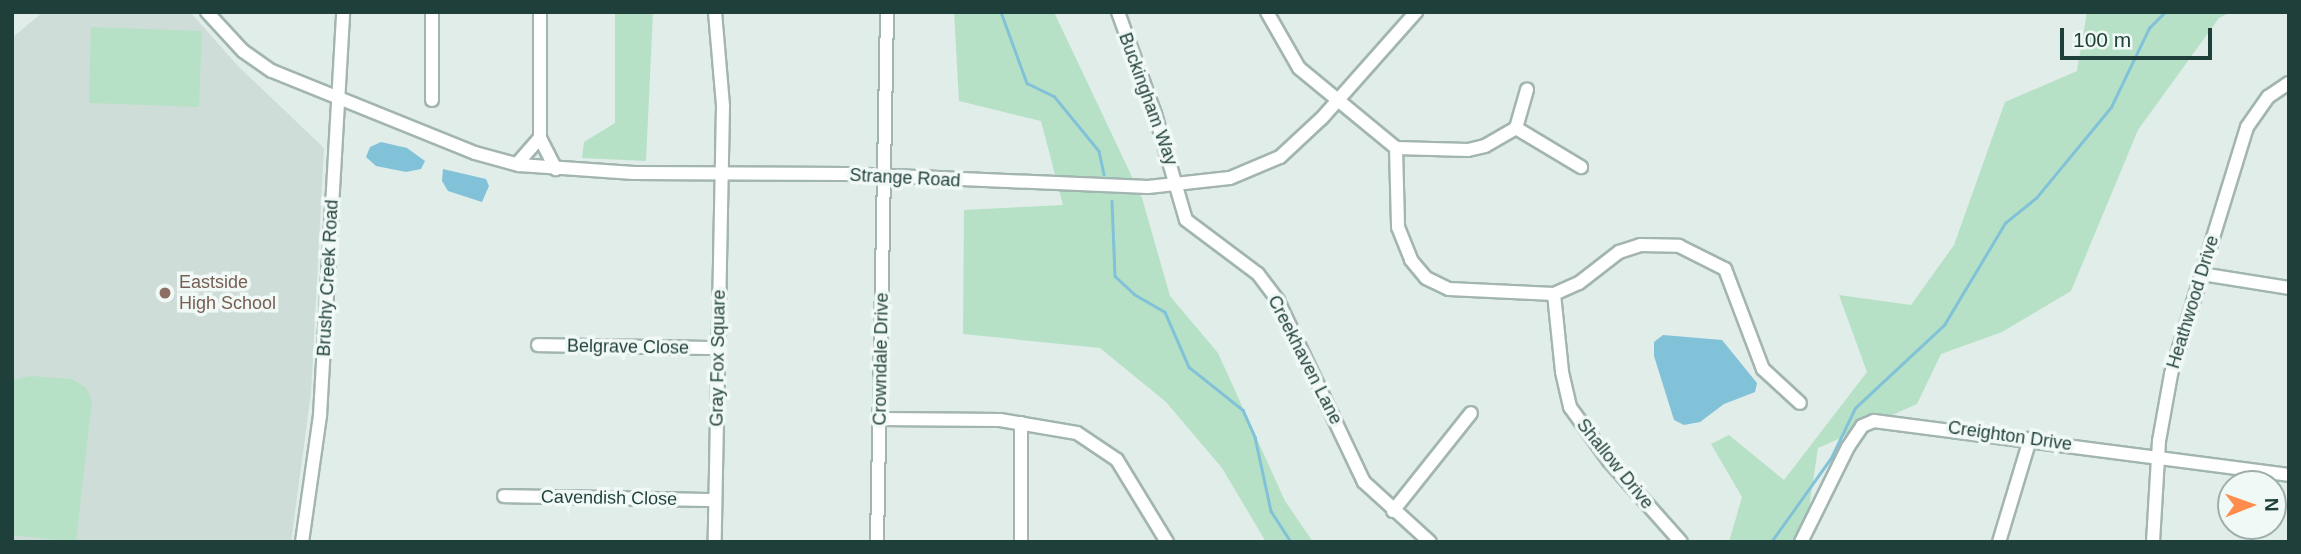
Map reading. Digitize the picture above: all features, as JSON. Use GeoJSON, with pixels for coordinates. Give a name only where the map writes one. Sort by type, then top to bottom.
{"type":"FeatureCollection","features":[{"type":"Feature","properties":{"kind":"street","name":"Strange Road"},"geometry":{"type":"LineString","coordinates":[[207,12],[261,65],[338,100],[475,153],[517,164],[556,169],[1178,186],[1230,178],[1268,165],[1293,147],[1413,13]]}},
{"type":"Feature","properties":{"kind":"street","name":"Brushy Creek Road"},"geometry":{"type":"LineString","coordinates":[[302,542],[320,415],[343,12]]}},
{"type":"Feature","properties":{"kind":"street"},"geometry":{"type":"LineString","coordinates":[[432,12],[432,100]]}},
{"type":"Feature","properties":{"kind":"street"},"geometry":{"type":"LineString","coordinates":[[540,12],[540,138],[556,169]]}},
{"type":"Feature","properties":{"kind":"street","name":"Gray Fox Square"},"geometry":{"type":"LineString","coordinates":[[715,12],[723,106],[715,542]]}},
{"type":"Feature","properties":{"kind":"street","name":"Crowndale Drive"},"geometry":{"type":"LineString","coordinates":[[877,542],[887,12]]}},
{"type":"Feature","properties":{"kind":"street","name":"Buckingham Way"},"geometry":{"type":"LineString","coordinates":[[1118,12],[1178,186]]}},
{"type":"Feature","properties":{"kind":"street"},"geometry":{"type":"LineString","coordinates":[[1267,12],[1290,57],[1396,148],[1476,149],[1516,128],[1527,90]]}},
{"type":"Feature","properties":{"kind":"street","name":"Heathwood Drive"},"geometry":{"type":"LineString","coordinates":[[2154,542],[2158,457],[2171,374],[2250,120],[2268,97],[2289,83]]}},
{"type":"Feature","properties":{"kind":"street"},"geometry":{"type":"LineString","coordinates":[[1516,128],[1581,167]]}},
{"type":"Feature","properties":{"kind":"street"},"geometry":{"type":"LineString","coordinates":[[517,164],[540,138]]}},
{"type":"Feature","properties":{"kind":"street"},"geometry":{"type":"LineString","coordinates":[[1396,148],[1398,227],[1417,271],[1449,289],[1554,294],[1579,283],[1619,252],[1640,245],[1679,246],[1700,253],[1725,269],[1733,284],[1763,369],[1800,403]]}},
{"type":"Feature","properties":{"kind":"street","name":"Creekhaven Lane"},"geometry":{"type":"LineString","coordinates":[[1178,186],[1185,220],[1258,274],[1278,301],[1364,482],[1393,512],[1430,542]]}},
{"type":"Feature","properties":{"kind":"street"},"geometry":{"type":"LineString","coordinates":[[2202,274],[2289,288]]}},
{"type":"Feature","properties":{"kind":"street","name":"Shallow Drive"},"geometry":{"type":"LineString","coordinates":[[1554,294],[1562,372],[1570,407],[1609,461],[1681,542]]}},
{"type":"Feature","properties":{"kind":"street","name":"Belgrave Close"},"geometry":{"type":"LineString","coordinates":[[538,345],[718,348]]}},
{"type":"Feature","properties":{"kind":"street"},"geometry":{"type":"LineString","coordinates":[[1393,512],[1471,413]]}},
{"type":"Feature","properties":{"kind":"street"},"geometry":{"type":"LineString","coordinates":[[880,419],[1021,423],[1062,429],[1106,450],[1126,471],[1167,542]]}},
{"type":"Feature","properties":{"kind":"street","name":"Creighton Drive"},"geometry":{"type":"LineString","coordinates":[[1801,542],[1848,447],[1865,424],[1894,420],[2289,475]]}},
{"type":"Feature","properties":{"kind":"street"},"geometry":{"type":"LineString","coordinates":[[1021,423],[1021,542]]}},
{"type":"Feature","properties":{"kind":"street"},"geometry":{"type":"LineString","coordinates":[[1999,542],[2030,439]]}},
{"type":"Feature","properties":{"kind":"street","name":"Cavendish Close"},"geometry":{"type":"LineString","coordinates":[[504,496],[715,500]]}},
{"type":"Feature","properties":{"kind":"shaded area","name":"Eastside High School"},"geometry":{"type":"Polygon","coordinates":[[[43,12],[190,12],[239,67],[324,148],[311,393],[291,542],[12,542],[12,38],[43,12]]]}},
{"type":"Feature","properties":{"kind":"green space"},"geometry":{"type":"Polygon","coordinates":[[[615,12],[653,12],[646,161],[582,158],[584,142],[615,123],[615,12]]]}},
{"type":"Feature","properties":{"kind":"green space"},"geometry":{"type":"Polygon","coordinates":[[[954,12],[1054,12],[1142,198],[1170,296],[1218,353],[1285,501],[1313,542],[1266,542],[1222,468],[1166,402],[1100,348],[963,334],[964,210],[1063,205],[1041,121],[959,101],[954,12]]]}},
{"type":"Feature","properties":{"kind":"green space"},"geometry":{"type":"Polygon","coordinates":[[[2087,12],[2231,12],[2219,18],[2138,130],[2071,291],[2002,332],[1941,354],[1917,404],[1818,448],[1804,542],[1729,542],[1742,497],[1711,444],[1729,435],[1784,480],[1867,372],[1839,295],[1911,305],[1954,245],[2005,102],[2077,71],[2087,12]]]}},
{"type":"Feature","properties":{"kind":"green space"},"geometry":{"type":"Polygon","coordinates":[[[91,27],[202,31],[199,107],[89,103],[91,27]]]}},
{"type":"Feature","properties":{"kind":"green space"},"geometry":{"type":"Polygon","coordinates":[[[30,376],[72,379],[86,388],[92,400],[76,542],[12,535],[12,380],[30,376]]]}},
{"type":"Feature","properties":{"kind":"water"},"geometry":{"type":"Polygon","coordinates":[[[381,142],[407,148],[425,161],[421,169],[406,172],[376,166],[366,157],[370,147],[381,142]]]}},
{"type":"Feature","properties":{"kind":"water"},"geometry":{"type":"Polygon","coordinates":[[[443,169],[486,179],[489,186],[482,202],[448,191],[442,181],[443,169]]]}},
{"type":"Feature","properties":{"kind":"water"},"geometry":{"type":"Polygon","coordinates":[[[1663,335],[1722,340],[1757,383],[1755,392],[1724,404],[1700,422],[1684,425],[1674,420],[1654,356],[1654,342],[1663,335]]]}},
{"type":"Feature","properties":{"kind":"waterway"},"geometry":{"type":"LineString","coordinates":[[1001,12],[1027,83],[1054,96],[1099,151],[1104,174]]}},
{"type":"Feature","properties":{"kind":"waterway"},"geometry":{"type":"LineString","coordinates":[[1771,542],[1831,458],[1855,408],[1944,325],[2005,223],[2036,198],[2111,107],[2149,28],[2165,12]]}},
{"type":"Feature","properties":{"kind":"waterway"},"geometry":{"type":"LineString","coordinates":[[1112,201],[1115,276],[1134,294],[1165,312],[1189,367],[1243,410],[1255,437],[1271,511],[1291,542]]}},
{"type":"Feature","properties":{"kind":"place","name":"Eastside High School"},"geometry":{"type":"Point","coordinates":[165,293]}}]}
